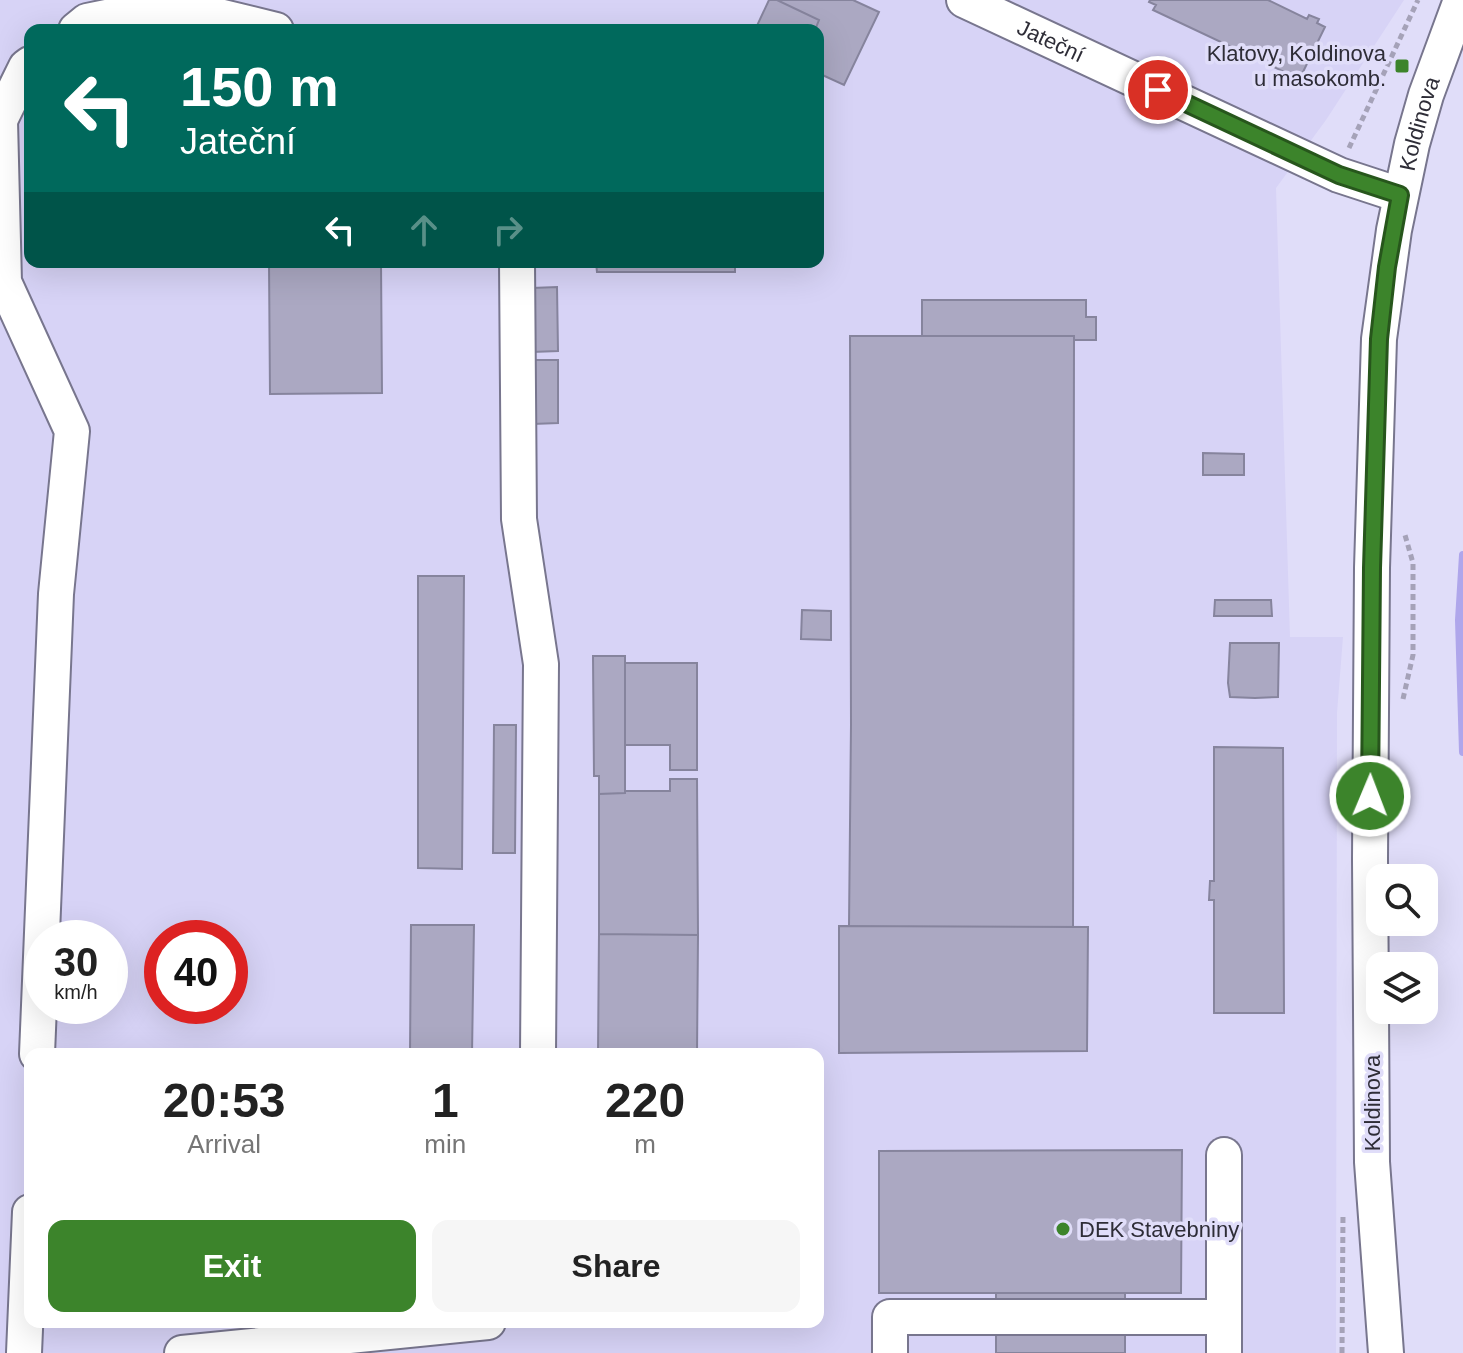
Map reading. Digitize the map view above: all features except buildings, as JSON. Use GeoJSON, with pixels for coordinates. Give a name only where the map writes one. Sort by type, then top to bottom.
{"type":"FeatureCollection","features":[{"type":"Feature","properties":{"kind":"street","name":"Jateční"},"geometry":{"type":"LineString","coordinates":[[964,0],[1339,175],[1400,195]]}},
{"type":"Feature","properties":{"kind":"street","name":"Koldinova"},"geometry":{"type":"LineString","coordinates":[[1386,1353],[1372,1162],[1370,875],[1372,581],[1379,339],[1387,267],[1400,195],[1426,95],[1461,0]]}},
{"type":"Feature","properties":{"kind":"street"},"geometry":{"type":"LineString","coordinates":[[83,24],[154,3],[251,24]]}},
{"type":"Feature","properties":{"kind":"street"},"geometry":{"type":"LineString","coordinates":[[24,71],[0,121],[4,282],[72,431],[56,594],[37,1048]]}},
{"type":"Feature","properties":{"kind":"street"},"geometry":{"type":"LineString","coordinates":[[517,268],[519,519],[541,664],[538,1048]]}},
{"type":"Feature","properties":{"kind":"street"},"geometry":{"type":"LineString","coordinates":[[1224,1155],[1224,1353]]}},
{"type":"Feature","properties":{"kind":"street"},"geometry":{"type":"LineString","coordinates":[[890,1353],[890,1317],[1224,1317]]}},
{"type":"Feature","properties":{"kind":"street"},"geometry":{"type":"LineString","coordinates":[[24,1353],[25,1328]]}},
{"type":"Feature","properties":{"kind":"street"},"geometry":{"type":"LineString","coordinates":[[182,1353],[429,1328]]}},
{"type":"Feature","properties":{"kind":"shaded area"},"geometry":{"type":"Polygon","coordinates":[[[0,0],[1404,0],[1326,120],[1276,188],[1290,637],[1343,637],[1337,713],[1336,1353],[0,1353],[0,0]]]}},
{"type":"Feature","properties":{"kind":"waterway"},"geometry":{"type":"LineString","coordinates":[[1463,555],[1459,620],[1463,752]]}},
{"type":"Feature","properties":{"kind":"place","name":"Klatovy, Koldinova u masokomb."},"geometry":{"type":"Point","coordinates":[1402,66]}},
{"type":"Feature","properties":{"kind":"place","name":"DEK Stavebniny"},"geometry":{"type":"Point","coordinates":[1063,1229]}},
{"type":"Feature","properties":{"kind":"route"},"geometry":{"type":"LineString","coordinates":[[1158,90],[1339,175],[1400,195],[1387,267],[1379,339],[1372,568],[1370,796]]}}]}
